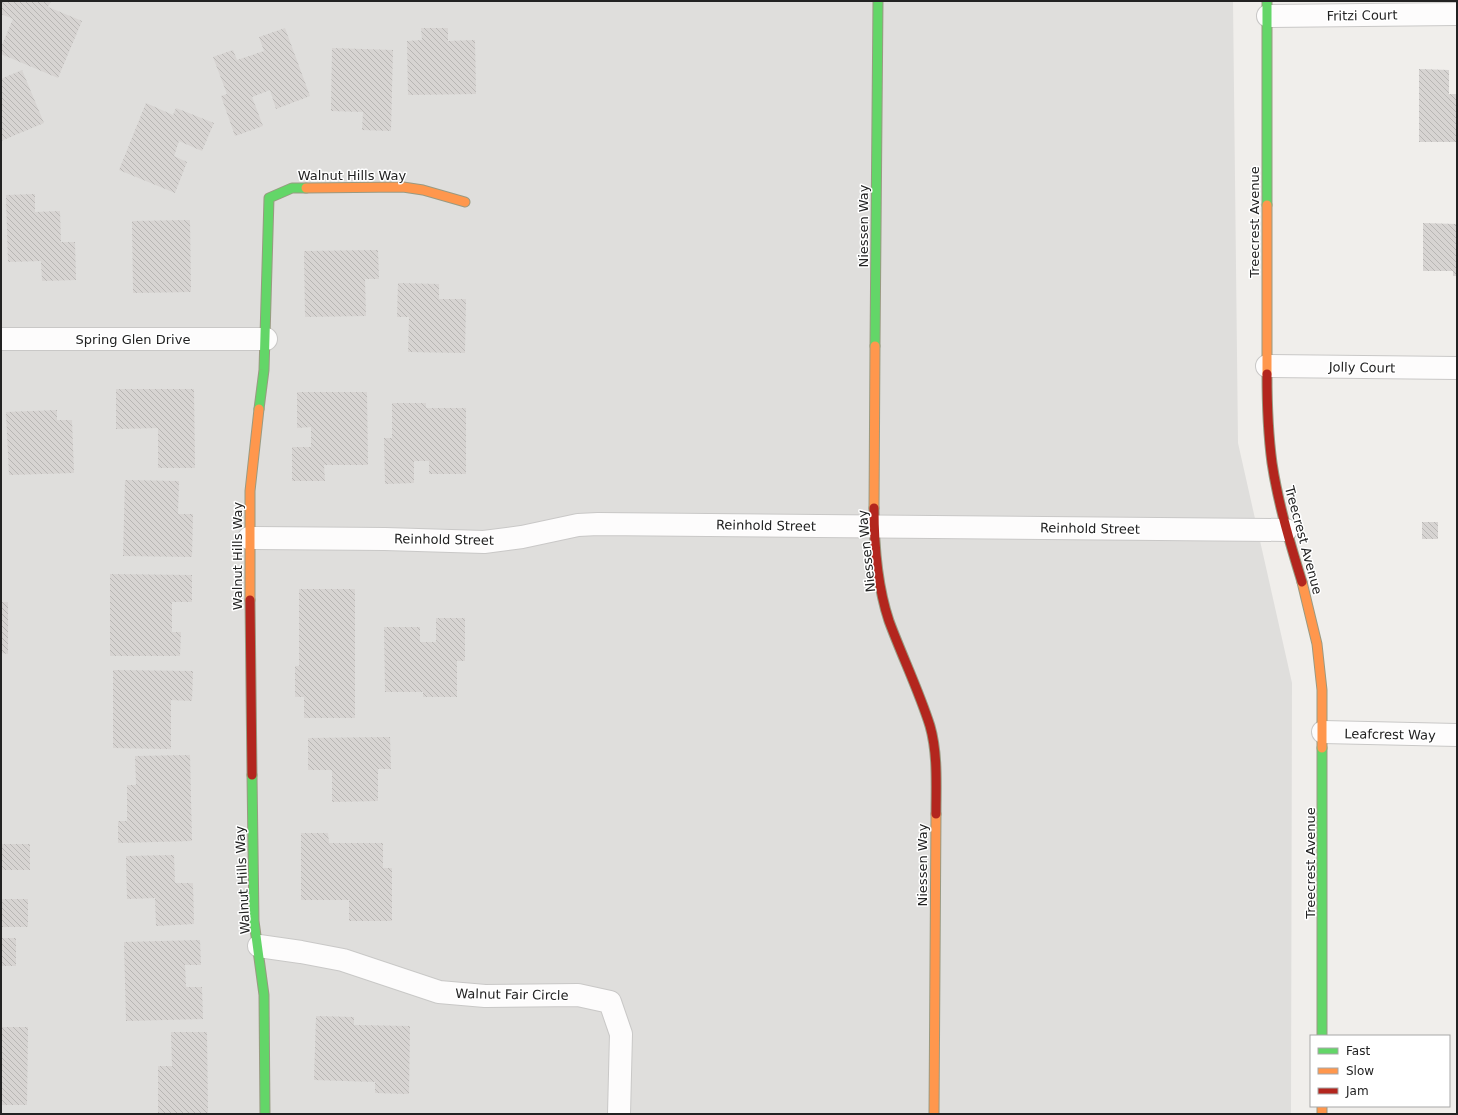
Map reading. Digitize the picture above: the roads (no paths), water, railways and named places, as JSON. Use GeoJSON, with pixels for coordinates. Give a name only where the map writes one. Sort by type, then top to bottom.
{"type":"FeatureCollection","features":[{"type":"Feature","properties":{"kind":"street","name":"Niessen Way"},"geometry":{"type":"LineString","coordinates":[[878,1],[874,526],[880,582],[889,620],[930,728],[936,766],[934,1114]]}},
{"type":"Feature","properties":{"kind":"street","name":"Fritzi Court"},"geometry":{"type":"LineString","coordinates":[[1268,8],[1457,14]]}},
{"type":"Feature","properties":{"kind":"street","name":"Treecrest Avenue"},"geometry":{"type":"LineString","coordinates":[[1268,8],[1267,404],[1272,463],[1286,530],[1307,600],[1317,644],[1322,690],[1322,1035]]}},
{"type":"Feature","properties":{"kind":"street","name":"Walnut Hills Way"},"geometry":{"type":"LineString","coordinates":[[265,1114],[264,995],[259,946],[254,921],[253,897],[249,538],[250,491],[264,370],[266,339],[267,233],[269,198],[292,188],[403,187],[423,190],[465,202]]}},
{"type":"Feature","properties":{"kind":"street","name":"Spring Glen Drive"},"geometry":{"type":"LineString","coordinates":[[1,339],[266,339]]}},
{"type":"Feature","properties":{"kind":"street","name":"Jolly Court"},"geometry":{"type":"LineString","coordinates":[[1267,366],[1457,368]]}},
{"type":"Feature","properties":{"kind":"street","name":"Reinhold Street"},"geometry":{"type":"LineString","coordinates":[[249,538],[385,539],[484,542],[522,538],[578,525],[598,524],[1286,530]]}},
{"type":"Feature","properties":{"kind":"street","name":"Leafcrest Way"},"geometry":{"type":"LineString","coordinates":[[1323,732],[1457,735]]}},
{"type":"Feature","properties":{"kind":"street","name":"Walnut Fair Circle"},"geometry":{"type":"LineString","coordinates":[[259,946],[343,960],[439,992],[485,996],[578,995],[610,1002],[621,1034],[619,1114]]}}]}
